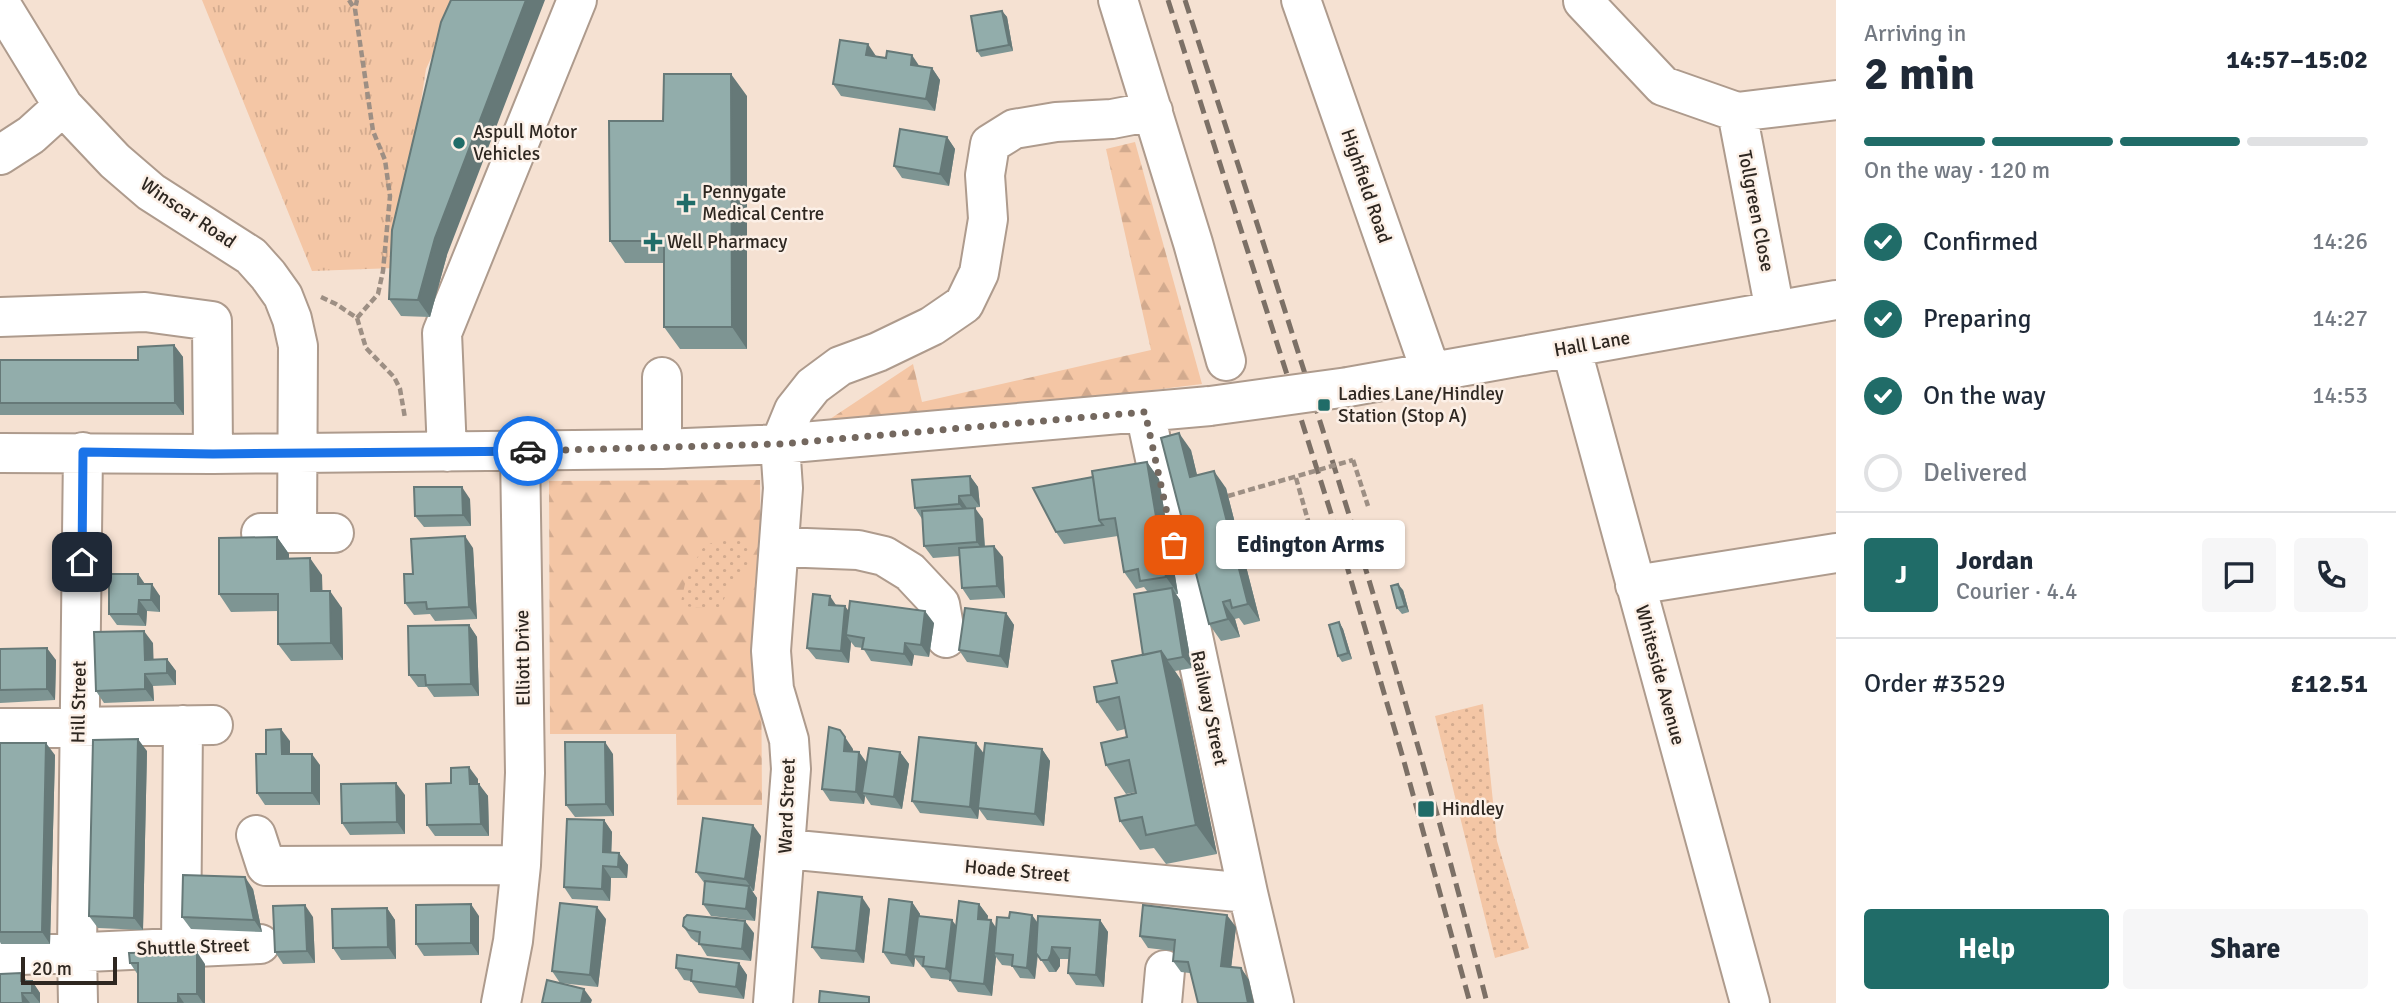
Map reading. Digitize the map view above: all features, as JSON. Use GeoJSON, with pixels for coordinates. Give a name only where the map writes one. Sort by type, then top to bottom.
{"type":"FeatureCollection","features":[{"type":"Feature","properties":{"kind":"street"},"geometry":{"type":"LineString","coordinates":[[447,452],[442,333],[577,0]]}},
{"type":"Feature","properties":{"kind":"street"},"geometry":{"type":"LineString","coordinates":[[1118,0],[1226,361]]}},
{"type":"Feature","properties":{"kind":"street","name":"Highfield Road"},"geometry":{"type":"LineString","coordinates":[[1301,0],[1431,372]]}},
{"type":"Feature","properties":{"kind":"street"},"geometry":{"type":"LineString","coordinates":[[1583,1],[1663,86],[1737,112],[1836,100]]}},
{"type":"Feature","properties":{"kind":"street","name":"Winscar Road"},"geometry":{"type":"LineString","coordinates":[[0,3],[63,106],[115,161],[151,192],[251,256],[283,296],[298,346],[298,533]]}},
{"type":"Feature","properties":{"kind":"street"},"geometry":{"type":"LineString","coordinates":[[0,155],[32,135],[63,106]]}},
{"type":"Feature","properties":{"kind":"street"},"geometry":{"type":"LineString","coordinates":[[780,444],[794,410],[813,386],[840,366],[878,352],[932,326],[964,304],[979,273],[988,219],[985,175],[990,144],[1014,129],[1056,122],[1112,119],[1153,111]]}},
{"type":"Feature","properties":{"kind":"street","name":"Tollgreen Close"},"geometry":{"type":"LineString","coordinates":[[1737,112],[1775,311]]}},
{"type":"Feature","properties":{"kind":"street","name":"Hall Lane"},"geometry":{"type":"LineString","coordinates":[[0,453],[447,452],[662,449],[780,444],[1210,406],[1348,387],[1836,300]]}},
{"type":"Feature","properties":{"kind":"street"},"geometry":{"type":"LineString","coordinates":[[0,317],[145,312],[212,321],[213,454]]}},
{"type":"Feature","properties":{"kind":"street","name":"Whiteside Avenue"},"geometry":{"type":"LineString","coordinates":[[1572,347],[1750,1003]]}},
{"type":"Feature","properties":{"kind":"street"},"geometry":{"type":"LineString","coordinates":[[662,377],[662,449]]}},
{"type":"Feature","properties":{"kind":"street","name":"Railway Street"},"geometry":{"type":"LineString","coordinates":[[1145,412],[1274,1003]]}},
{"type":"Feature","properties":{"kind":"street","name":"Ward Street"},"geometry":{"type":"LineString","coordinates":[[773,1003],[791,769],[789,740],[774,690],[771,651],[783,488],[780,444]]}},
{"type":"Feature","properties":{"kind":"street","name":"Elliott Drive"},"geometry":{"type":"LineString","coordinates":[[501,1003],[513,941],[521,865],[525,773],[520,451]]}},
{"type":"Feature","properties":{"kind":"street","name":"Hill Street"},"geometry":{"type":"LineString","coordinates":[[78,1003],[83,452]]}},
{"type":"Feature","properties":{"kind":"street"},"geometry":{"type":"LineString","coordinates":[[780,547],[858,550],[884,556],[910,572],[940,604],[946,638]]}},
{"type":"Feature","properties":{"kind":"street"},"geometry":{"type":"LineString","coordinates":[[1635,585],[1836,553]]}},
{"type":"Feature","properties":{"kind":"street"},"geometry":{"type":"LineString","coordinates":[[0,728],[198,725],[181,947]]}},
{"type":"Feature","properties":{"kind":"street"},"geometry":{"type":"LineString","coordinates":[[256,835],[266,866],[521,865]]}},
{"type":"Feature","properties":{"kind":"street","name":"Hoade Street"},"geometry":{"type":"LineString","coordinates":[[786,849],[1248,893]]}},
{"type":"Feature","properties":{"kind":"street","name":"Shuttle Street"},"geometry":{"type":"LineString","coordinates":[[0,956],[260,944]]}},
{"type":"Feature","properties":{"kind":"path"},"geometry":{"type":"LineString","coordinates":[[349,0],[355,9]]}},
{"type":"Feature","properties":{"kind":"path"},"geometry":{"type":"LineString","coordinates":[[357,0],[355,9],[373,131],[386,160],[390,196],[383,271],[378,294],[357,318]]}},
{"type":"Feature","properties":{"kind":"path"},"geometry":{"type":"LineString","coordinates":[[283,296],[298,293],[314,295],[336,304],[357,318],[366,348],[394,377],[400,388],[406,421],[407,452]]}},
{"type":"Feature","properties":{"kind":"path"},"geometry":{"type":"LineString","coordinates":[[1228,496],[1353,460],[1368,506]]}},
{"type":"Feature","properties":{"kind":"path"},"geometry":{"type":"LineString","coordinates":[[1296,478],[1309,524]]}},
{"type":"Feature","properties":{"kind":"green space"},"geometry":{"type":"Polygon","coordinates":[[[202,0],[458,0],[426,69],[395,268],[312,271],[202,0]]]}},
{"type":"Feature","properties":{"kind":"green space"},"geometry":{"type":"Polygon","coordinates":[[[1135,142],[1202,384],[834,429],[830,419],[913,364],[922,402],[1151,350],[1106,149],[1135,142]]]}},
{"type":"Feature","properties":{"kind":"green space"},"geometry":{"type":"Polygon","coordinates":[[[760,480],[762,805],[677,805],[676,734],[550,734],[549,481],[760,480]]]}},
{"type":"Feature","properties":{"kind":"green space"},"geometry":{"type":"Polygon","coordinates":[[[725,538],[747,538],[750,573],[731,582],[720,609],[680,606],[687,575],[704,546],[725,538]]]}},
{"type":"Feature","properties":{"kind":"green space"},"geometry":{"type":"Polygon","coordinates":[[[1483,704],[1497,841],[1529,948],[1495,958],[1435,716],[1483,704]]]}},
{"type":"Feature","properties":{"kind":"building","name":"Aspull Motor Vehicles"},"geometry":{"type":"Polygon","coordinates":[[[451,0],[526,0],[435,238],[418,300],[389,299],[392,230],[441,22],[451,0]]]}},
{"type":"Feature","properties":{"kind":"building"},"geometry":{"type":"Polygon","coordinates":[[[1002,11],[1009,45],[977,51],[971,16],[1002,11]]]}},
{"type":"Feature","properties":{"kind":"building"},"geometry":{"type":"Polygon","coordinates":[[[840,40],[868,44],[866,55],[886,58],[887,51],[912,55],[911,65],[932,68],[926,99],[833,84],[840,40]]]}},
{"type":"Feature","properties":{"kind":"building","name":"Pennygate Medical Centre"},"geometry":{"type":"Polygon","coordinates":[[[664,74],[731,74],[732,327],[664,327],[664,241],[610,241],[609,121],[663,121],[664,74]]]}},
{"type":"Feature","properties":{"kind":"building"},"geometry":{"type":"Polygon","coordinates":[[[900,129],[947,137],[940,174],[894,166],[900,129]]]}},
{"type":"Feature","properties":{"kind":"building"},"geometry":{"type":"Polygon","coordinates":[[[174,345],[175,403],[0,403],[0,360],[138,360],[138,347],[174,345]]]}},
{"type":"Feature","properties":{"kind":"building"},"geometry":{"type":"Polygon","coordinates":[[[1179,433],[1190,477],[1214,471],[1248,604],[1232,608],[1230,600],[1223,602],[1228,619],[1209,624],[1161,438],[1179,433]]]}},
{"type":"Feature","properties":{"kind":"building"},"geometry":{"type":"Polygon","coordinates":[[[1147,462],[1166,577],[1140,581],[1138,569],[1124,572],[1115,518],[1099,520],[1092,471],[1147,462]]]}},
{"type":"Feature","properties":{"kind":"building"},"geometry":{"type":"Polygon","coordinates":[[[970,476],[971,495],[959,496],[959,504],[915,508],[912,480],[970,476]]]}},
{"type":"Feature","properties":{"kind":"building"},"geometry":{"type":"Polygon","coordinates":[[[1093,477],[1099,520],[1103,525],[1056,532],[1033,488],[1093,477]]]}},
{"type":"Feature","properties":{"kind":"building"},"geometry":{"type":"Polygon","coordinates":[[[414,487],[462,487],[463,515],[415,516],[414,487]]]}},
{"type":"Feature","properties":{"kind":"building"},"geometry":{"type":"Polygon","coordinates":[[[975,508],[977,542],[924,546],[922,511],[975,508]]]}},
{"type":"Feature","properties":{"kind":"building"},"geometry":{"type":"Polygon","coordinates":[[[465,536],[469,607],[427,609],[426,602],[405,603],[404,574],[413,574],[411,539],[465,536]]]}},
{"type":"Feature","properties":{"kind":"building"},"geometry":{"type":"Polygon","coordinates":[[[277,537],[277,559],[310,558],[311,591],[330,591],[331,643],[278,644],[278,594],[219,594],[219,538],[277,537]]]}},
{"type":"Feature","properties":{"kind":"building"},"geometry":{"type":"Polygon","coordinates":[[[994,546],[997,586],[962,588],[959,548],[994,546]]]}},
{"type":"Feature","properties":{"kind":"building"},"geometry":{"type":"Polygon","coordinates":[[[109,574],[138,574],[138,584],[152,584],[151,600],[139,600],[138,614],[109,614],[109,574]]]}},
{"type":"Feature","properties":{"kind":"building"},"geometry":{"type":"Polygon","coordinates":[[[1398,584],[1405,606],[1397,608],[1391,586],[1398,584]]]}},
{"type":"Feature","properties":{"kind":"building"},"geometry":{"type":"Polygon","coordinates":[[[1172,588],[1183,657],[1167,660],[1161,651],[1143,655],[1134,594],[1172,588]]]}},
{"type":"Feature","properties":{"kind":"building"},"geometry":{"type":"Polygon","coordinates":[[[813,594],[830,596],[829,605],[845,606],[841,651],[807,648],[813,594]]]}},
{"type":"Feature","properties":{"kind":"building"},"geometry":{"type":"Polygon","coordinates":[[[850,601],[925,611],[921,645],[905,643],[904,654],[862,649],[864,638],[846,635],[850,601]]]}},
{"type":"Feature","properties":{"kind":"building"},"geometry":{"type":"Polygon","coordinates":[[[965,608],[1006,613],[1000,656],[959,650],[965,608]]]}},
{"type":"Feature","properties":{"kind":"building"},"geometry":{"type":"Polygon","coordinates":[[[1339,622],[1348,653],[1338,656],[1329,625],[1339,622]]]}},
{"type":"Feature","properties":{"kind":"building"},"geometry":{"type":"Polygon","coordinates":[[[469,625],[471,684],[426,685],[425,675],[409,675],[408,626],[469,625]]]}},
{"type":"Feature","properties":{"kind":"building"},"geometry":{"type":"Polygon","coordinates":[[[144,631],[145,660],[167,659],[167,673],[145,674],[145,689],[96,691],[94,632],[144,631]]]}},
{"type":"Feature","properties":{"kind":"building"},"geometry":{"type":"Polygon","coordinates":[[[47,648],[47,689],[0,690],[0,649],[47,648]]]}},
{"type":"Feature","properties":{"kind":"building"},"geometry":{"type":"Polygon","coordinates":[[[1161,651],[1196,825],[1146,835],[1142,817],[1120,821],[1115,798],[1136,793],[1129,760],[1106,765],[1101,743],[1127,737],[1119,697],[1097,702],[1094,687],[1117,683],[1112,661],[1161,651]]]}},
{"type":"Feature","properties":{"kind":"building"},"geometry":{"type":"Polygon","coordinates":[[[829,727],[840,730],[845,737],[844,751],[859,752],[856,792],[822,789],[829,727]]]}},
{"type":"Feature","properties":{"kind":"building"},"geometry":{"type":"Polygon","coordinates":[[[281,729],[282,754],[312,754],[312,793],[257,793],[256,754],[266,754],[266,730],[281,729]]]}},
{"type":"Feature","properties":{"kind":"building"},"geometry":{"type":"Polygon","coordinates":[[[919,737],[976,743],[970,807],[912,801],[919,737]]]}},
{"type":"Feature","properties":{"kind":"building"},"geometry":{"type":"Polygon","coordinates":[[[138,739],[134,918],[89,916],[93,740],[138,739]]]}},
{"type":"Feature","properties":{"kind":"building"},"geometry":{"type":"Polygon","coordinates":[[[565,742],[605,742],[606,804],[566,805],[565,742]]]}},
{"type":"Feature","properties":{"kind":"building"},"geometry":{"type":"Polygon","coordinates":[[[0,743],[46,743],[42,932],[0,932],[0,743]]]}},
{"type":"Feature","properties":{"kind":"building"},"geometry":{"type":"Polygon","coordinates":[[[985,743],[1042,749],[1035,814],[978,808],[985,743]]]}},
{"type":"Feature","properties":{"kind":"building"},"geometry":{"type":"Polygon","coordinates":[[[869,748],[900,752],[894,797],[862,793],[869,748]]]}},
{"type":"Feature","properties":{"kind":"building"},"geometry":{"type":"Polygon","coordinates":[[[469,767],[470,784],[479,784],[481,824],[427,825],[426,784],[451,783],[451,768],[469,767]]]}},
{"type":"Feature","properties":{"kind":"building"},"geometry":{"type":"Polygon","coordinates":[[[396,783],[397,822],[342,823],[341,784],[396,783]]]}},
{"type":"Feature","properties":{"kind":"building"},"geometry":{"type":"Polygon","coordinates":[[[703,818],[753,825],[745,879],[696,872],[703,818]]]}},
{"type":"Feature","properties":{"kind":"building"},"geometry":{"type":"Polygon","coordinates":[[[567,819],[604,820],[603,852],[619,853],[618,867],[603,866],[602,889],[564,887],[567,819]]]}},
{"type":"Feature","properties":{"kind":"building"},"geometry":{"type":"Polygon","coordinates":[[[183,875],[245,877],[254,920],[182,917],[183,875]]]}},
{"type":"Feature","properties":{"kind":"building"},"geometry":{"type":"Polygon","coordinates":[[[705,881],[749,886],[746,909],[703,904],[705,881]]]}},
{"type":"Feature","properties":{"kind":"building"},"geometry":{"type":"Polygon","coordinates":[[[818,892],[862,897],[856,951],[812,947],[818,892]]]}},
{"type":"Feature","properties":{"kind":"building"},"geometry":{"type":"Polygon","coordinates":[[[889,899],[912,902],[906,955],[883,952],[889,899]]]}},
{"type":"Feature","properties":{"kind":"building"},"geometry":{"type":"Polygon","coordinates":[[[959,901],[979,904],[978,919],[991,920],[984,984],[950,980],[959,901]]]}},
{"type":"Feature","properties":{"kind":"building"},"geometry":{"type":"Polygon","coordinates":[[[560,903],[597,907],[590,975],[552,971],[560,903]]]}},
{"type":"Feature","properties":{"kind":"building"},"geometry":{"type":"Polygon","coordinates":[[[471,904],[471,943],[416,944],[416,905],[471,904]]]}},
{"type":"Feature","properties":{"kind":"building"},"geometry":{"type":"Polygon","coordinates":[[[305,905],[307,951],[275,952],[273,906],[305,905]]]}},
{"type":"Feature","properties":{"kind":"building"},"geometry":{"type":"Polygon","coordinates":[[[1143,905],[1227,915],[1221,966],[1241,968],[1248,1003],[1198,1003],[1188,962],[1173,961],[1175,940],[1140,936],[1143,905]]]}},
{"type":"Feature","properties":{"kind":"building"},"geometry":{"type":"Polygon","coordinates":[[[387,908],[388,947],[333,948],[332,909],[387,908]]]}},
{"type":"Feature","properties":{"kind":"building"},"geometry":{"type":"Polygon","coordinates":[[[1010,912],[1032,915],[1027,968],[1012,966],[1013,955],[994,953],[997,917],[1009,918],[1010,912]]]}},
{"type":"Feature","properties":{"kind":"building"},"geometry":{"type":"Polygon","coordinates":[[[687,915],[745,921],[742,949],[699,944],[700,932],[688,930],[683,926],[687,915]]]}},
{"type":"Feature","properties":{"kind":"building"},"geometry":{"type":"Polygon","coordinates":[[[918,916],[952,920],[946,969],[923,966],[924,957],[913,956],[918,916]]]}},
{"type":"Feature","properties":{"kind":"building"},"geometry":{"type":"Polygon","coordinates":[[[1038,916],[1100,920],[1096,975],[1068,973],[1070,948],[1052,947],[1048,960],[1041,960],[1036,953],[1038,916]]]}},
{"type":"Feature","properties":{"kind":"building"},"geometry":{"type":"Polygon","coordinates":[[[197,952],[197,994],[178,994],[178,1003],[138,1003],[138,963],[130,963],[129,953],[197,952]]]}},
{"type":"Feature","properties":{"kind":"building"},"geometry":{"type":"Polygon","coordinates":[[[677,955],[739,963],[736,987],[691,981],[692,970],[676,968],[677,955]]]}},
{"type":"Feature","properties":{"kind":"building"},"geometry":{"type":"Polygon","coordinates":[[[21,973],[21,981],[32,981],[32,993],[22,993],[23,1003],[0,1003],[0,974],[21,973]]]}},
{"type":"Feature","properties":{"kind":"building"},"geometry":{"type":"Polygon","coordinates":[[[547,980],[584,989],[581,1003],[542,1003],[547,980]]]}},
{"type":"Feature","properties":{"kind":"building"},"geometry":{"type":"Polygon","coordinates":[[[820,991],[869,997],[869,1003],[819,1003],[820,991]]]}},
{"type":"Feature","properties":{"kind":"railway"},"geometry":{"type":"LineString","coordinates":[[1168,0],[1336,529],[1403,758],[1470,1003]]}},
{"type":"Feature","properties":{"kind":"railway"},"geometry":{"type":"LineString","coordinates":[[1185,0],[1382,624],[1454,876],[1487,1003]]}},
{"type":"Feature","properties":{"kind":"way so far"},"geometry":{"type":"LineString","coordinates":[[528,451],[780,444],[1145,412],[1174,545]]}},
{"type":"Feature","properties":{"kind":"place","name":"Aspull Motor Vehicles"},"geometry":{"type":"Point","coordinates":[459,143]}},
{"type":"Feature","properties":{"kind":"place","name":"Pennygate Medical Centre"},"geometry":{"type":"Point","coordinates":[686,203]}},
{"type":"Feature","properties":{"kind":"place","name":"Well Pharmacy"},"geometry":{"type":"Point","coordinates":[653,242]}},
{"type":"Feature","properties":{"kind":"place","name":"Ladies Lane/Hindley Station (Stop A)"},"geometry":{"type":"Point","coordinates":[1324,405]}},
{"type":"Feature","properties":{"kind":"place","name":"Edington Arms"},"geometry":{"type":"Point","coordinates":[1174,545]}},
{"type":"Feature","properties":{"kind":"place","name":"Hindley"},"geometry":{"type":"Point","coordinates":[1426,809]}},
{"type":"Feature","properties":{"kind":"route"},"geometry":{"type":"LineString","coordinates":[[82,562],[83,452],[213,454],[528,451]]}}]}
